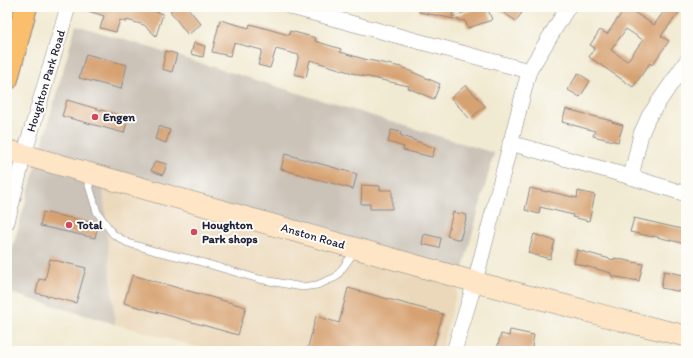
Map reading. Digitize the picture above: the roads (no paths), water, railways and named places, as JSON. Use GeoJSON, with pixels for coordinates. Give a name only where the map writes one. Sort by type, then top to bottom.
{"type":"FeatureCollection","features":[{"type":"Feature","properties":{"kind":"highway"},"geometry":{"type":"LineString","coordinates":[[7,79],[26,7]]}},
{"type":"Feature","properties":{"kind":"main road","name":"Anston Road"},"geometry":{"type":"LineString","coordinates":[[16,152],[475,282],[686,336]]}},
{"type":"Feature","properties":{"kind":"street","name":"Houghton Park Road"},"geometry":{"type":"LineString","coordinates":[[7,222],[16,152],[68,7]]}},
{"type":"Feature","properties":{"kind":"street"},"geometry":{"type":"LineString","coordinates":[[291,7],[529,71]]}},
{"type":"Feature","properties":{"kind":"street"},"geometry":{"type":"LineString","coordinates":[[454,351],[475,282],[529,71],[568,7]]}},
{"type":"Feature","properties":{"kind":"street"},"geometry":{"type":"LineString","coordinates":[[631,177],[641,134],[649,116],[686,62]]}},
{"type":"Feature","properties":{"kind":"street"},"geometry":{"type":"LineString","coordinates":[[510,143],[686,194]]}},
{"type":"Feature","properties":{"kind":"lane"},"geometry":{"type":"LineString","coordinates":[[84,172],[97,212],[113,234],[128,243],[155,252],[194,260],[259,279],[302,287],[317,285],[336,277],[357,249]]}},
{"type":"Feature","properties":{"kind":"place","name":"Engen"},"geometry":{"type":"Point","coordinates":[95,117]}},
{"type":"Feature","properties":{"kind":"place","name":"Total"},"geometry":{"type":"Point","coordinates":[69,225]}},
{"type":"Feature","properties":{"kind":"place","name":"Houghton Park shops"},"geometry":{"type":"Point","coordinates":[194,232]}}]}
